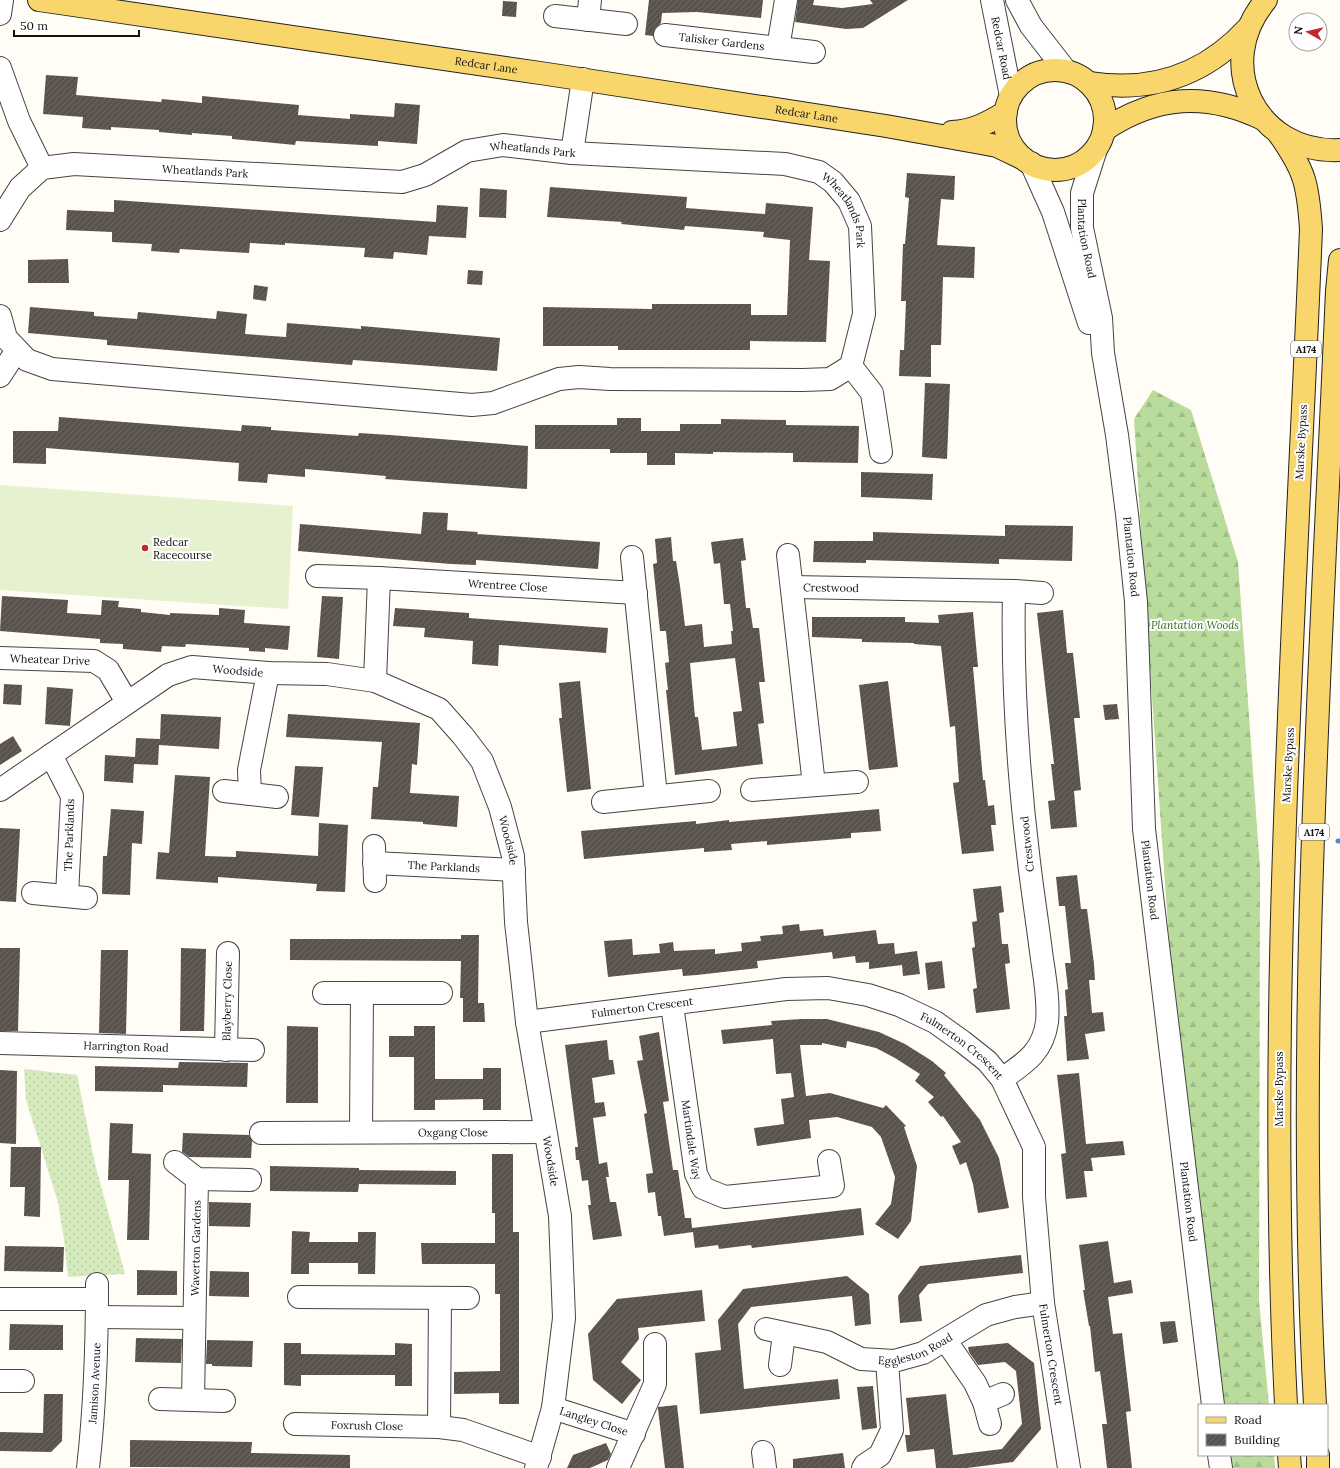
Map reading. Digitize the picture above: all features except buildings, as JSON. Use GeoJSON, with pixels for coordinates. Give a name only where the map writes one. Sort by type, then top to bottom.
{"type":"FeatureCollection","features":[{"type":"Feature","properties":{"kind":"main road","name":"Redcar Lane"},"geometry":{"type":"LineString","coordinates":[[39,0],[582,79],[933,134],[997,146],[1027,161]]}},
{"type":"Feature","properties":{"kind":"main road","name":"A174"},"geometry":{"type":"LineString","coordinates":[[1266,0],[1257,11],[1248,28],[1242,51],[1243,75],[1250,99],[1263,119],[1279,134],[1303,146],[1315,149],[1340,150]]}},
{"type":"Feature","properties":{"kind":"main road"},"geometry":{"type":"LineString","coordinates":[[1090,83],[1124,87],[1159,83],[1176,78],[1192,71],[1218,56],[1236,41],[1248,28]]}},
{"type":"Feature","properties":{"kind":"main road"},"geometry":{"type":"LineString","coordinates":[[1100,139],[1105,113],[1100,97],[1090,83],[1079,76],[1066,71],[1050,70],[1035,74],[1021,83],[1009,104],[1007,133],[1011,142],[1027,161],[1051,170],[1066,168],[1081,163],[1100,139],[1118,120],[1139,110],[1167,102],[1184,100],[1217,102],[1233,106],[1263,119]]}},
{"type":"Feature","properties":{"kind":"main road","name":"Redcar Lane"},"geometry":{"type":"LineString","coordinates":[[933,134],[966,132],[979,128],[1009,104]]}},
{"type":"Feature","properties":{"kind":"main road","name":"Marske Bypass"},"geometry":{"type":"LineString","coordinates":[[1279,134],[1297,160],[1305,178],[1311,229],[1282,904],[1279,1196],[1286,1404]]}},
{"type":"Feature","properties":{"kind":"main road","name":"A174"},"geometry":{"type":"LineString","coordinates":[[1315,1404],[1308,1205],[1308,1035],[1313,848],[1337,291],[1340,260]]}},
{"type":"Feature","properties":{"kind":"main road"},"geometry":{"type":"LineString","coordinates":[[1289,1456],[1290,1468]]}},
{"type":"Feature","properties":{"kind":"main road"},"geometry":{"type":"LineString","coordinates":[[1318,1456],[1318,1468]]}},
{"type":"Feature","properties":{"kind":"street"},"geometry":{"type":"LineString","coordinates":[[0,14],[2,0]]}},
{"type":"Feature","properties":{"kind":"street","name":"Talisker Gardens"},"geometry":{"type":"LineString","coordinates":[[778,48],[786,0]]}},
{"type":"Feature","properties":{"kind":"street","name":"Redcar Road"},"geometry":{"type":"LineString","coordinates":[[992,0],[1009,104]]}},
{"type":"Feature","properties":{"kind":"street"},"geometry":{"type":"LineString","coordinates":[[1017,0],[1031,26],[1066,71]]}},
{"type":"Feature","properties":{"kind":"street"},"geometry":{"type":"LineString","coordinates":[[555,16],[589,10],[626,24]]}},
{"type":"Feature","properties":{"kind":"street","name":"Talisker Gardens"},"geometry":{"type":"LineString","coordinates":[[665,34],[814,52]]}},
{"type":"Feature","properties":{"kind":"street"},"geometry":{"type":"LineString","coordinates":[[0,68],[19,121],[42,168],[20,188],[0,220]]}},
{"type":"Feature","properties":{"kind":"street"},"geometry":{"type":"LineString","coordinates":[[572,154],[582,79]]}},
{"type":"Feature","properties":{"kind":"street","name":"Plantation Road"},"geometry":{"type":"LineString","coordinates":[[1100,139],[1085,180],[1081,210],[1082,228],[1101,318],[1103,353],[1114,414],[1125,498],[1136,602],[1144,829],[1213,1404]]}},
{"type":"Feature","properties":{"kind":"street","name":"Wheatlands Park"},"geometry":{"type":"LineString","coordinates":[[42,168],[74,164],[402,182],[426,175],[467,151],[503,145],[572,154],[785,164],[819,172],[833,182],[849,201],[860,226],[864,314],[851,366]]}},
{"type":"Feature","properties":{"kind":"street","name":"Plantation Road"},"geometry":{"type":"LineString","coordinates":[[1027,161],[1053,212],[1091,330],[1103,353]]}},
{"type":"Feature","properties":{"kind":"street"},"geometry":{"type":"LineString","coordinates":[[0,316],[6,338],[17,350],[27,360],[52,369],[472,406],[493,403],[559,379],[579,377],[610,379],[830,379],[851,366],[872,393],[881,452]]}},
{"type":"Feature","properties":{"kind":"street"},"geometry":{"type":"LineString","coordinates":[[0,376],[17,350]]}},
{"type":"Feature","properties":{"kind":"street","name":"Crestwood"},"geometry":{"type":"LineString","coordinates":[[788,555],[814,785]]}},
{"type":"Feature","properties":{"kind":"street"},"geometry":{"type":"LineString","coordinates":[[632,557],[656,796]]}},
{"type":"Feature","properties":{"kind":"street","name":"Wrentree Close"},"geometry":{"type":"LineString","coordinates":[[317,576],[379,578],[636,594]]}},
{"type":"Feature","properties":{"kind":"street"},"geometry":{"type":"LineString","coordinates":[[375,681],[379,578]]}},
{"type":"Feature","properties":{"kind":"street","name":"Crestwood"},"geometry":{"type":"LineString","coordinates":[[792,587],[1014,591],[1042,593]]}},
{"type":"Feature","properties":{"kind":"street","name":"Crestwood"},"geometry":{"type":"LineString","coordinates":[[1002,1079],[1029,1060],[1040,1044],[1046,1022],[1047,994],[1029,862],[1016,717],[1013,652],[1014,591]]}},
{"type":"Feature","properties":{"kind":"street","name":"Wheatear Drive"},"geometry":{"type":"LineString","coordinates":[[0,658],[94,661],[108,670],[127,702]]}},
{"type":"Feature","properties":{"kind":"street","name":"Woodside"},"geometry":{"type":"LineString","coordinates":[[0,790],[168,675],[192,668],[268,673],[327,674],[375,681],[439,709],[463,736],[482,761],[500,807],[513,856],[516,922],[528,1022],[560,1216],[564,1282],[564,1318],[553,1408],[538,1462]]}},
{"type":"Feature","properties":{"kind":"street"},"geometry":{"type":"LineString","coordinates":[[250,794],[249,770],[268,673]]}},
{"type":"Feature","properties":{"kind":"street","name":"The Parklands"},"geometry":{"type":"LineString","coordinates":[[33,893],[76,897],[72,796],[51,755]]}},
{"type":"Feature","properties":{"kind":"street"},"geometry":{"type":"LineString","coordinates":[[752,790],[857,782]]}},
{"type":"Feature","properties":{"kind":"street"},"geometry":{"type":"LineString","coordinates":[[603,802],[709,791]]}},
{"type":"Feature","properties":{"kind":"street"},"geometry":{"type":"LineString","coordinates":[[224,792],[276,797]]}},
{"type":"Feature","properties":{"kind":"street","name":"The Parklands"},"geometry":{"type":"LineString","coordinates":[[374,863],[514,870]]}},
{"type":"Feature","properties":{"kind":"street","name":"Blayberry Close"},"geometry":{"type":"LineString","coordinates":[[226,1050],[228,953]]}},
{"type":"Feature","properties":{"kind":"street","name":"Fulmerton Crescent"},"geometry":{"type":"LineString","coordinates":[[528,1022],[672,1005],[786,989],[828,988],[868,995],[899,1005],[935,1022],[987,1061],[1002,1079],[1034,1147],[1034,1197],[1043,1303],[1069,1468]]}},
{"type":"Feature","properties":{"kind":"street"},"geometry":{"type":"LineString","coordinates":[[324,993],[441,992]]}},
{"type":"Feature","properties":{"kind":"street"},"geometry":{"type":"LineString","coordinates":[[361,1132],[362,993]]}},
{"type":"Feature","properties":{"kind":"street","name":"Martindale Way"},"geometry":{"type":"LineString","coordinates":[[672,1005],[696,1174],[703,1188],[725,1197],[833,1186],[829,1161]]}},
{"type":"Feature","properties":{"kind":"street","name":"Harrington Road"},"geometry":{"type":"LineString","coordinates":[[0,1043],[253,1050]]}},
{"type":"Feature","properties":{"kind":"street","name":"Oxgang Close"},"geometry":{"type":"LineString","coordinates":[[261,1133],[545,1132]]}},
{"type":"Feature","properties":{"kind":"street"},"geometry":{"type":"LineString","coordinates":[[175,1162],[197,1179],[250,1180]]}},
{"type":"Feature","properties":{"kind":"street","name":"Waverton Gardens"},"geometry":{"type":"LineString","coordinates":[[193,1400],[197,1179]]}},
{"type":"Feature","properties":{"kind":"street"},"geometry":{"type":"LineString","coordinates":[[299,1297],[468,1298]]}},
{"type":"Feature","properties":{"kind":"street"},"geometry":{"type":"LineString","coordinates":[[439,1427],[440,1298]]}},
{"type":"Feature","properties":{"kind":"street"},"geometry":{"type":"LineString","coordinates":[[0,1299],[97,1300],[194,1318]]}},
{"type":"Feature","properties":{"kind":"street","name":"Jamison Avenue"},"geometry":{"type":"LineString","coordinates":[[88,1468],[93,1429],[97,1300]]}},
{"type":"Feature","properties":{"kind":"street","name":"Eggleston Road"},"geometry":{"type":"LineString","coordinates":[[780,1365],[775,1332],[827,1342],[861,1359],[894,1361],[923,1353],[946,1341],[965,1326],[986,1315],[1015,1307],[1043,1303]]}},
{"type":"Feature","properties":{"kind":"street"},"geometry":{"type":"LineString","coordinates":[[946,1341],[975,1383],[994,1398],[990,1424]]}},
{"type":"Feature","properties":{"kind":"street","name":"Langley Close"},"geometry":{"type":"LineString","coordinates":[[618,1468],[655,1384],[654,1344]]}},
{"type":"Feature","properties":{"kind":"street"},"geometry":{"type":"LineString","coordinates":[[863,1468],[880,1455],[892,1430],[887,1361]]}},
{"type":"Feature","properties":{"kind":"street"},"geometry":{"type":"LineString","coordinates":[[0,1381],[23,1381]]}},
{"type":"Feature","properties":{"kind":"street"},"geometry":{"type":"LineString","coordinates":[[160,1399],[224,1401]]}},
{"type":"Feature","properties":{"kind":"street","name":"Langley Close"},"geometry":{"type":"LineString","coordinates":[[553,1408],[634,1434]]}},
{"type":"Feature","properties":{"kind":"street","name":"Foxrush Close"},"geometry":{"type":"LineString","coordinates":[[295,1424],[439,1427],[463,1430],[538,1462]]}},
{"type":"Feature","properties":{"kind":"street"},"geometry":{"type":"LineString","coordinates":[[1219,1456],[1221,1468]]}},
{"type":"Feature","properties":{"kind":"green space","name":"Plantation Woods"},"geometry":{"type":"Polygon","coordinates":[[[1153,390],[1191,410],[1238,562],[1260,869],[1259,1301],[1269,1404],[1220,1404],[1172,984],[1134,419],[1153,390]]]}},
{"type":"Feature","properties":{"kind":"green space","name":"Redcar Racecourse"},"geometry":{"type":"Polygon","coordinates":[[[0,485],[293,506],[288,609],[0,590],[0,485]]]}},
{"type":"Feature","properties":{"kind":"green space"},"geometry":{"type":"Polygon","coordinates":[[[24,1069],[77,1075],[95,1164],[125,1274],[68,1277],[58,1202],[26,1100],[24,1069]]]}},
{"type":"Feature","properties":{"kind":"green space"},"geometry":{"type":"Polygon","coordinates":[[[1226,1456],[1274,1456],[1275,1468],[1227,1468],[1226,1456]]]}},
{"type":"Feature","properties":{"kind":"place","name":"Redcar Racecourse"},"geometry":{"type":"Point","coordinates":[145,548]}}]}
